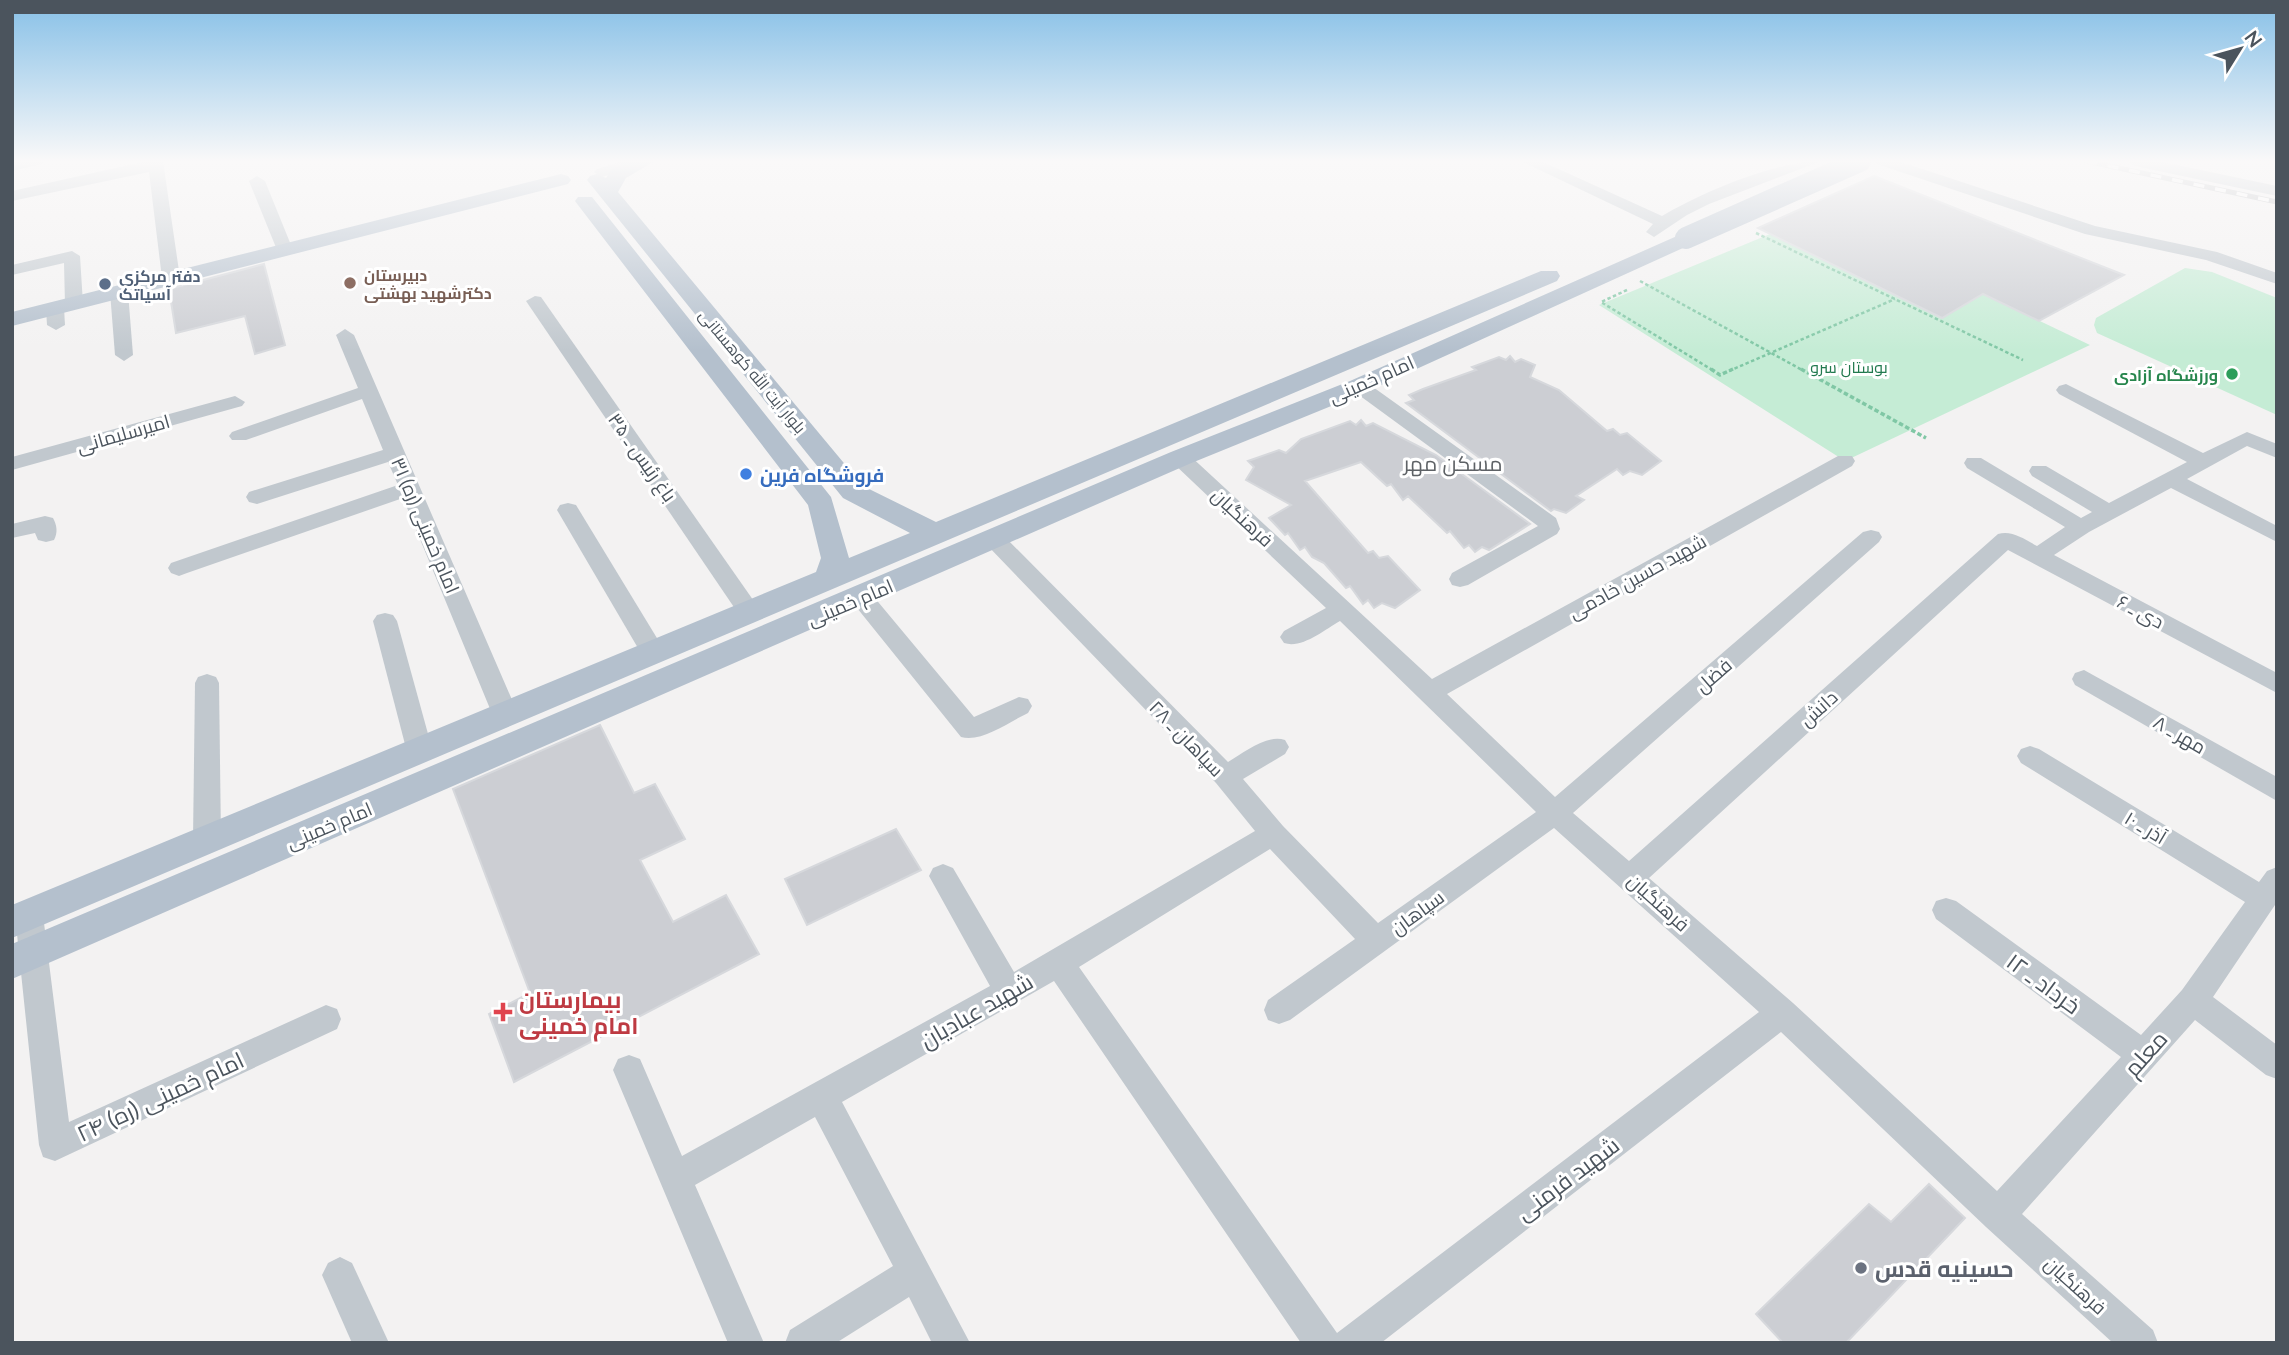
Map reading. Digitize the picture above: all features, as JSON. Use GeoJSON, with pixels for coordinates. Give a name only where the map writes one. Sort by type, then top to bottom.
{"type":"FeatureCollection","features":[{"type":"Feature","properties":{"kind":"main road"},"geometry":{"type":"LineString","coordinates":[[12,319],[62,312],[119,292],[386,224]]}},
{"type":"Feature","properties":{"kind":"main road","name":"بلوار آیت الله کوهستانی"},"geometry":{"type":"LineString","coordinates":[[617,224],[821,503],[835,558],[828,579]]}},
{"type":"Feature","properties":{"kind":"main road","name":"بلوار آیت الله کوهستانی"},"geometry":{"type":"LineString","coordinates":[[623,224],[853,492],[934,533]]}},
{"type":"Feature","properties":{"kind":"main road"},"geometry":{"type":"LineString","coordinates":[[1669,232],[1687,224]]}},
{"type":"Feature","properties":{"kind":"main road"},"geometry":{"type":"LineString","coordinates":[[1669,232],[1693,224]]}},
{"type":"Feature","properties":{"kind":"main road","name":"امام خمینی"},"geometry":{"type":"LineString","coordinates":[[23,957],[1180,458],[1287,402],[1359,386],[1630,276],[1669,232]]}},
{"type":"Feature","properties":{"kind":"main road","name":"امام خمینی"},"geometry":{"type":"LineString","coordinates":[[21,918],[654,654],[934,533],[1287,402],[1669,232]]}},
{"type":"Feature","properties":{"kind":"main road"},"geometry":{"type":"LineString","coordinates":[[821,503],[830,508],[844,507],[853,500],[853,492]]}},
{"type":"Feature","properties":{"kind":"street"},"geometry":{"type":"LineString","coordinates":[[164,224],[172,278]]}},
{"type":"Feature","properties":{"kind":"street"},"geometry":{"type":"LineString","coordinates":[[275,224],[285,250]]}},
{"type":"Feature","properties":{"kind":"street"},"geometry":{"type":"LineString","coordinates":[[1654,224],[1669,232],[1700,240],[1735,224]]}},
{"type":"Feature","properties":{"kind":"street"},"geometry":{"type":"LineString","coordinates":[[1669,232],[1679,224]]}},
{"type":"Feature","properties":{"kind":"street"},"geometry":{"type":"LineString","coordinates":[[2074,224],[2211,256],[2277,279]]}},
{"type":"Feature","properties":{"kind":"street"},"geometry":{"type":"LineString","coordinates":[[2099,224],[2222,252],[2277,271]]}},
{"type":"Feature","properties":{"kind":"street"},"geometry":{"type":"LineString","coordinates":[[12,270],[72,256],[62,312]]}},
{"type":"Feature","properties":{"kind":"street"},"geometry":{"type":"LineString","coordinates":[[119,292],[124,355]]}},
{"type":"Feature","properties":{"kind":"street","name":"باغ رئیس ـ ۳۵"},"geometry":{"type":"LineString","coordinates":[[535,301],[750,613]]}},
{"type":"Feature","properties":{"kind":"street","name":"امام خمینی (ره) ۳۱"},"geometry":{"type":"LineString","coordinates":[[345,335],[506,716]]}},
{"type":"Feature","properties":{"kind":"street"},"geometry":{"type":"LineString","coordinates":[[1359,386],[1548,523],[1549,529],[1540,536],[1460,579]]}},
{"type":"Feature","properties":{"kind":"street"},"geometry":{"type":"LineString","coordinates":[[239,436],[369,390]]}},
{"type":"Feature","properties":{"kind":"street"},"geometry":{"type":"LineString","coordinates":[[2066,390],[2203,462]]}},
{"type":"Feature","properties":{"kind":"street","name":"امیرسلیمانی"},"geometry":{"type":"LineString","coordinates":[[12,464],[235,401]]}},
{"type":"Feature","properties":{"kind":"street"},"geometry":{"type":"LineString","coordinates":[[2037,556],[2081,527],[2247,438],[2277,452]]}},
{"type":"Feature","properties":{"kind":"street"},"geometry":{"type":"LineString","coordinates":[[257,497],[396,453]]}},
{"type":"Feature","properties":{"kind":"street","name":"فرهنگیان"},"geometry":{"type":"LineString","coordinates":[[1180,458],[1555,813],[1631,877],[1782,1013],[1998,1215],[2140,1343]]}},
{"type":"Feature","properties":{"kind":"street","name":"شهید حسین خادمی"},"geometry":{"type":"LineString","coordinates":[[1430,692],[1845,461]]}},
{"type":"Feature","properties":{"kind":"street"},"geometry":{"type":"LineString","coordinates":[[1974,463],[2081,527]]}},
{"type":"Feature","properties":{"kind":"street"},"geometry":{"type":"LineString","coordinates":[[2039,471],[2109,513]]}},
{"type":"Feature","properties":{"kind":"street"},"geometry":{"type":"LineString","coordinates":[[2171,479],[2277,535]]}},
{"type":"Feature","properties":{"kind":"street"},"geometry":{"type":"LineString","coordinates":[[179,568],[411,488]]}},
{"type":"Feature","properties":{"kind":"street"},"geometry":{"type":"LineString","coordinates":[[568,510],[654,654]]}},
{"type":"Feature","properties":{"kind":"street"},"geometry":{"type":"LineString","coordinates":[[12,531],[45,523],[46,535]]}},
{"type":"Feature","properties":{"kind":"street","name":"فضل"},"geometry":{"type":"LineString","coordinates":[[1555,813],[1871,537]]}},
{"type":"Feature","properties":{"kind":"street","name":"سپاهان ـ ۲۸"},"geometry":{"type":"LineString","coordinates":[[994,538],[1225,776],[1273,834],[1376,941]]}},
{"type":"Feature","properties":{"kind":"street","name":"دی ـ ۶"},"geometry":{"type":"LineString","coordinates":[[2006,539],[2277,684]]}},
{"type":"Feature","properties":{"kind":"street","name":"دانش"},"geometry":{"type":"LineString","coordinates":[[1631,877],[2006,539]]}},
{"type":"Feature","properties":{"kind":"street"},"geometry":{"type":"LineString","coordinates":[[861,597],[970,730],[1018,706]]}},
{"type":"Feature","properties":{"kind":"street"},"geometry":{"type":"LineString","coordinates":[[1292,637],[1341,610]]}},
{"type":"Feature","properties":{"kind":"street"},"geometry":{"type":"LineString","coordinates":[[386,621],[420,752]]}},
{"type":"Feature","properties":{"kind":"street","name":"مهر ـ ۸"},"geometry":{"type":"LineString","coordinates":[[2084,679],[2277,790]]}},
{"type":"Feature","properties":{"kind":"street"},"geometry":{"type":"LineString","coordinates":[[207,683],[207,840]]}},
{"type":"Feature","properties":{"kind":"street"},"geometry":{"type":"LineString","coordinates":[[1225,776],[1276,747]]}},
{"type":"Feature","properties":{"kind":"street","name":"آذر ـ ۱۰"},"geometry":{"type":"LineString","coordinates":[[2030,756],[2269,888]]}},
{"type":"Feature","properties":{"kind":"street","name":"سپاهان"},"geometry":{"type":"LineString","coordinates":[[1279,1010],[1555,813]]}},
{"type":"Feature","properties":{"kind":"street","name":"شهید عبادیان"},"geometry":{"type":"LineString","coordinates":[[675,1178],[1059,963],[1273,834]]}},
{"type":"Feature","properties":{"kind":"street"},"geometry":{"type":"LineString","coordinates":[[943,876],[1009,991]]}},
{"type":"Feature","properties":{"kind":"street","name":"معلم"},"geometry":{"type":"LineString","coordinates":[[1998,1215],[2193,1000],[2269,888]]}},
{"type":"Feature","properties":{"kind":"street","name":"خرداد ـ ۱۲"},"geometry":{"type":"LineString","coordinates":[[1946,910],[2143,1055]]}},
{"type":"Feature","properties":{"kind":"street"},"geometry":{"type":"LineString","coordinates":[[21,918],[23,957]]}},
{"type":"Feature","properties":{"kind":"street","name":"امام خمینی (ره) ۲۴"},"geometry":{"type":"LineString","coordinates":[[23,957],[55,1145],[326,1019]]}},
{"type":"Feature","properties":{"kind":"street"},"geometry":{"type":"LineString","coordinates":[[1059,963],[1323,1343]]}},
{"type":"Feature","properties":{"kind":"street"},"geometry":{"type":"LineString","coordinates":[[2193,1000],[2277,1064]]}},
{"type":"Feature","properties":{"kind":"street","name":"شهید فرمنی"},"geometry":{"type":"LineString","coordinates":[[1351,1343],[1782,1013]]}},
{"type":"Feature","properties":{"kind":"street"},"geometry":{"type":"LineString","coordinates":[[629,1070],[746,1343]]}},
{"type":"Feature","properties":{"kind":"street"},"geometry":{"type":"LineString","coordinates":[[822,1097],[952,1343]]}},
{"type":"Feature","properties":{"kind":"street"},"geometry":{"type":"LineString","coordinates":[[803,1343],[914,1273]]}},
{"type":"Feature","properties":{"kind":"street"},"geometry":{"type":"LineString","coordinates":[[340,1275],[372,1343]]}},
{"type":"Feature","properties":{"kind":"path"},"geometry":{"type":"LineString","coordinates":[[1755,232],[2023,360]]}},
{"type":"Feature","properties":{"kind":"path"},"geometry":{"type":"LineString","coordinates":[[1656,277],[1630,276],[1601,302],[1720,375],[1895,299]]}},
{"type":"Feature","properties":{"kind":"path"},"geometry":{"type":"LineString","coordinates":[[1630,276],[1926,438]]}},
{"type":"Feature","properties":{"kind":"green space","name":"بوستان سرو"},"geometry":{"type":"Polygon","coordinates":[[[1770,234],[1941,317],[1983,294],[2090,345],[1845,461],[1599,305],[1770,234]]]}},
{"type":"Feature","properties":{"kind":"green space","name":"ورزشگاه آزادی"},"geometry":{"type":"Polygon","coordinates":[[[2185,268],[2212,272],[2277,298],[2277,415],[2097,333],[2094,325],[2096,318],[2185,268]]]}},
{"type":"Feature","properties":{"kind":"building"},"geometry":{"type":"Polygon","coordinates":[[[1766,224],[1996,224],[2124,275],[2039,321],[1983,294],[1942,318],[1758,228],[1766,224]]]}},
{"type":"Feature","properties":{"kind":"building"},"geometry":{"type":"Polygon","coordinates":[[[264,264],[285,345],[255,354],[245,316],[176,333],[169,289],[264,264]]]}},
{"type":"Feature","properties":{"kind":"building"},"geometry":{"type":"Polygon","coordinates":[[[1510,356],[1515,362],[1521,359],[1535,365],[1530,377],[1559,390],[1607,431],[1613,429],[1620,435],[1627,433],[1661,461],[1642,475],[1630,471],[1623,475],[1617,469],[1576,496],[1584,500],[1566,513],[1554,509],[1551,511],[1406,403],[1414,400],[1409,395],[1476,370],[1472,367],[1499,357],[1506,360],[1510,356]]]}},
{"type":"Feature","properties":{"kind":"building"},"geometry":{"type":"Polygon","coordinates":[[[1361,420],[1366,426],[1373,423],[1436,455],[1530,524],[1489,550],[1482,547],[1475,552],[1469,545],[1464,548],[1450,531],[1447,533],[1408,496],[1403,500],[1391,484],[1387,486],[1361,462],[1305,481],[1368,553],[1373,551],[1379,558],[1388,556],[1420,590],[1395,608],[1382,603],[1374,608],[1368,600],[1363,604],[1350,586],[1346,588],[1324,563],[1312,557],[1305,547],[1300,550],[1288,533],[1285,535],[1269,518],[1291,505],[1246,480],[1254,467],[1248,461],[1279,450],[1286,453],[1301,439],[1350,421],[1356,425],[1361,420]]]}},
{"type":"Feature","properties":{"kind":"building"},"geometry":{"type":"Polygon","coordinates":[[[600,725],[634,793],[655,784],[685,839],[640,860],[673,922],[726,895],[759,954],[514,1082],[489,1014],[530,993],[453,789],[600,725]]]}},
{"type":"Feature","properties":{"kind":"building"},"geometry":{"type":"Polygon","coordinates":[[[896,829],[921,870],[807,925],[785,879],[896,829]]]}},
{"type":"Feature","properties":{"kind":"building","name":"حسینیه قدس"},"geometry":{"type":"Polygon","coordinates":[[[1929,1184],[1965,1218],[1846,1343],[1783,1343],[1756,1314],[1869,1204],[1891,1222],[1929,1184]]]}},
{"type":"Feature","properties":{"kind":"place","name":"دبیرستان دکترشهید بهشتی"},"geometry":{"type":"Point","coordinates":[350,283]}},
{"type":"Feature","properties":{"kind":"place","name":"دفتر مرکزی آسیاتک"},"geometry":{"type":"Point","coordinates":[105,284]}},
{"type":"Feature","properties":{"kind":"place","name":"ورزشگاه آزادی"},"geometry":{"type":"Point","coordinates":[2232,374]}},
{"type":"Feature","properties":{"kind":"place","name":"فروشگاه فرین"},"geometry":{"type":"Point","coordinates":[746,474]}},
{"type":"Feature","properties":{"kind":"place","name":"بیمارستان امام خمینی"},"geometry":{"type":"Point","coordinates":[503,1012]}},
{"type":"Feature","properties":{"kind":"place","name":"حسینیه قدس"},"geometry":{"type":"Point","coordinates":[1861,1268]}},
{"type":"Feature","properties":{"kind":"district","name":"مسکن مهر"},"geometry":{"type":"Point","coordinates":[1453,462]}}]}
